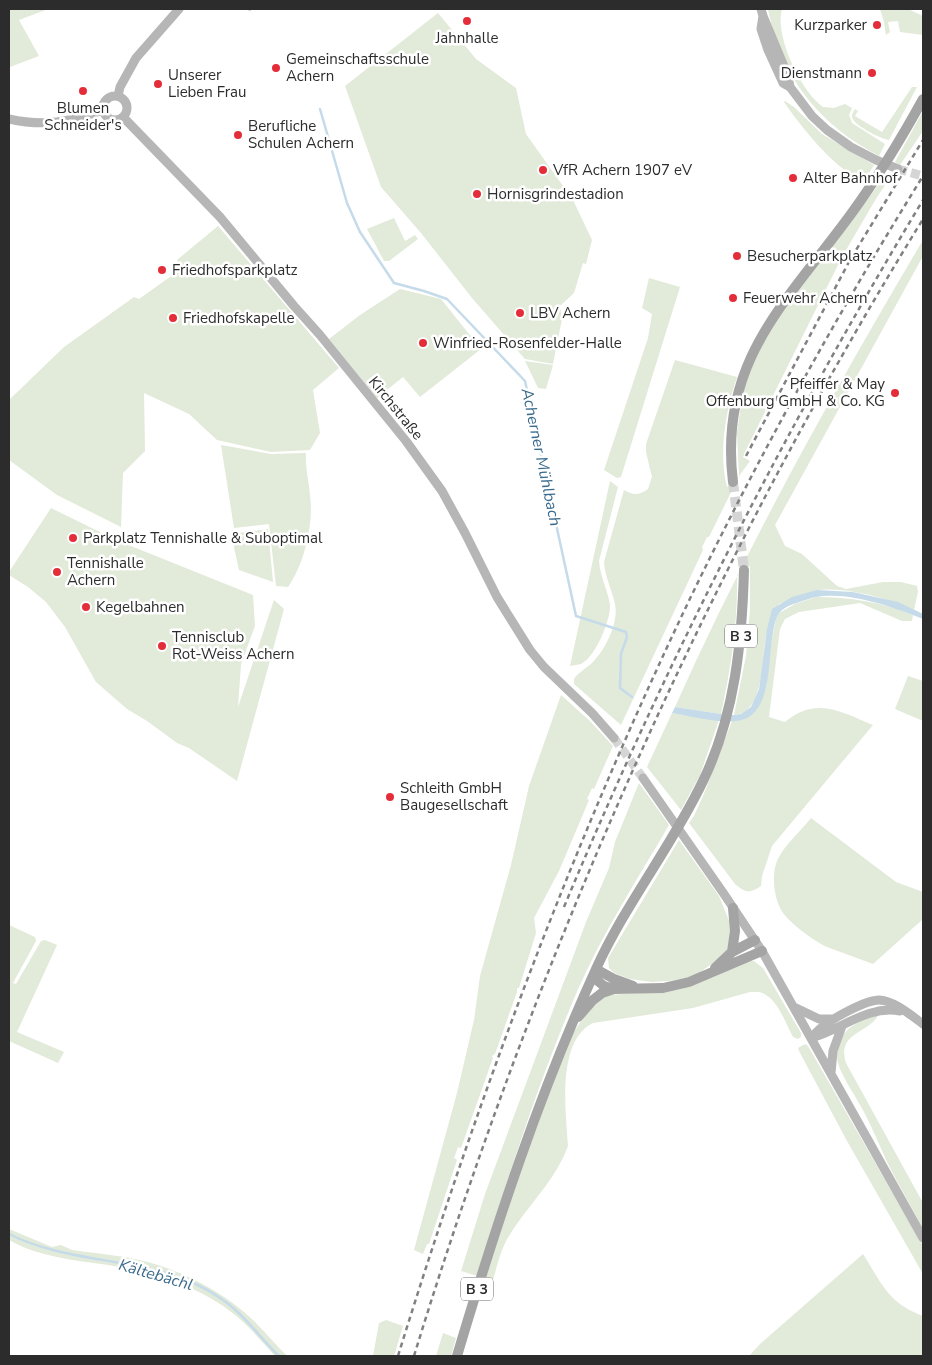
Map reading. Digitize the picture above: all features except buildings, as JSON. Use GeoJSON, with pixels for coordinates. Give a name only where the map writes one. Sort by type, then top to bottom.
{"type":"FeatureCollection","features":[{"type":"Feature","properties":{"kind":"main road"},"geometry":{"type":"LineString","coordinates":[[118,96],[120,87],[136,58],[179,9]]}},
{"type":"Feature","properties":{"kind":"main road"},"geometry":{"type":"LineString","coordinates":[[762,12],[788,76],[790,87],[812,116],[827,130],[866,155],[898,169]]}},
{"type":"Feature","properties":{"kind":"main road"},"geometry":{"type":"LineString","coordinates":[[118,96],[127,104],[128,110],[124,118],[118,121],[111,120],[103,110],[104,103],[108,98],[118,96]]}},
{"type":"Feature","properties":{"kind":"main road"},"geometry":{"type":"LineString","coordinates":[[733,482],[731,436],[735,405],[743,373],[751,355],[762,333],[791,290],[850,215],[879,174],[923,98]]}},
{"type":"Feature","properties":{"kind":"main road"},"geometry":{"type":"LineString","coordinates":[[9,119],[30,123],[58,123],[79,119],[103,110]]}},
{"type":"Feature","properties":{"kind":"main road","name":"Kirchstraße"},"geometry":{"type":"LineString","coordinates":[[124,118],[220,217],[294,306],[320,334],[406,441],[442,491],[466,533],[497,597],[530,650],[544,667],[571,695],[592,713],[614,738]]}},
{"type":"Feature","properties":{"kind":"main road","name":"B 3"},"geometry":{"type":"LineString","coordinates":[[457,1356],[482,1274],[524,1150],[550,1076],[572,1022],[610,941],[686,814],[704,779],[723,730],[738,665],[743,618],[744,570]]}},
{"type":"Feature","properties":{"kind":"main road"},"geometry":{"type":"LineString","coordinates":[[643,778],[762,951],[923,1238]]}},
{"type":"Feature","properties":{"kind":"main road"},"geometry":{"type":"LineString","coordinates":[[732,952],[735,931],[733,908]]}},
{"type":"Feature","properties":{"kind":"main road"},"geometry":{"type":"LineString","coordinates":[[712,971],[732,952],[755,940]]}},
{"type":"Feature","properties":{"kind":"main road"},"geometry":{"type":"LineString","coordinates":[[572,1022],[602,993],[614,989],[676,986],[762,951]]}},
{"type":"Feature","properties":{"kind":"main road"},"geometry":{"type":"LineString","coordinates":[[595,973],[641,988]]}},
{"type":"Feature","properties":{"kind":"main road"},"geometry":{"type":"LineString","coordinates":[[595,973],[604,986],[614,989]]}},
{"type":"Feature","properties":{"kind":"main road"},"geometry":{"type":"LineString","coordinates":[[794,1007],[819,1019],[839,1022]]}},
{"type":"Feature","properties":{"kind":"main road"},"geometry":{"type":"LineString","coordinates":[[811,1038],[824,1035],[839,1022],[881,1009],[905,1012],[923,1024]]}},
{"type":"Feature","properties":{"kind":"main road"},"geometry":{"type":"LineString","coordinates":[[831,1074],[833,1051],[839,1022]]}},
{"type":"Feature","properties":{"kind":"green space"},"geometry":{"type":"Polygon","coordinates":[[[9,9],[48,9],[19,20],[39,56],[10,67],[9,67],[9,9]]]}},
{"type":"Feature","properties":{"kind":"green space"},"geometry":{"type":"Polygon","coordinates":[[[768,9],[782,9],[782,33],[786,47],[791,62],[806,89],[823,107],[834,108],[845,104],[852,108],[849,115],[852,123],[885,144],[879,156],[838,129],[805,96],[782,56],[768,9]]]}},
{"type":"Feature","properties":{"kind":"green space"},"geometry":{"type":"Polygon","coordinates":[[[880,9],[908,9],[923,16],[923,35],[900,32],[898,21],[888,22],[890,32],[886,35],[880,9]]]}},
{"type":"Feature","properties":{"kind":"green space","name":"Hornisgrindestadion"},"geometry":{"type":"Polygon","coordinates":[[[438,13],[476,59],[516,88],[526,134],[573,200],[592,240],[586,264],[583,263],[574,293],[560,306],[562,319],[553,364],[525,359],[381,187],[345,86],[438,13]]]}},
{"type":"Feature","properties":{"kind":"green space"},"geometry":{"type":"Polygon","coordinates":[[[912,87],[917,87],[889,140],[868,131],[857,124],[852,117],[855,109],[858,111],[855,116],[882,132],[912,87]]]}},
{"type":"Feature","properties":{"kind":"green space"},"geometry":{"type":"Polygon","coordinates":[[[785,101],[794,107],[822,134],[874,165],[869,173],[859,178],[849,173],[828,156],[808,134],[785,101]]]}},
{"type":"Feature","properties":{"kind":"green space"},"geometry":{"type":"Polygon","coordinates":[[[923,111],[923,131],[900,165],[895,162],[923,111]]]}},
{"type":"Feature","properties":{"kind":"green space"},"geometry":{"type":"Polygon","coordinates":[[[888,172],[893,174],[877,197],[842,257],[745,452],[743,457],[750,461],[739,476],[737,433],[741,404],[746,378],[766,334],[888,172]]]}},
{"type":"Feature","properties":{"kind":"green space"},"geometry":{"type":"Polygon","coordinates":[[[394,218],[405,241],[415,235],[418,239],[389,261],[384,261],[367,229],[394,218]]]}},
{"type":"Feature","properties":{"kind":"green space"},"geometry":{"type":"Polygon","coordinates":[[[218,226],[339,368],[313,390],[320,433],[310,450],[271,452],[217,440],[189,414],[144,393],[145,451],[123,473],[121,527],[57,495],[9,460],[9,400],[64,347],[134,297],[139,299],[181,269],[177,260],[218,226]]]}},
{"type":"Feature","properties":{"kind":"green space"},"geometry":{"type":"Polygon","coordinates":[[[923,240],[923,256],[775,525],[785,546],[802,554],[837,586],[846,589],[883,582],[901,582],[917,586],[918,592],[914,610],[865,594],[838,590],[816,591],[779,604],[768,628],[757,693],[752,704],[745,712],[734,715],[746,656],[750,609],[750,566],[738,574],[792,470],[856,354],[923,240]]]}},
{"type":"Feature","properties":{"kind":"green space"},"geometry":{"type":"Polygon","coordinates":[[[649,278],[680,287],[621,477],[617,478],[604,470],[648,338],[652,314],[642,308],[649,278]]]}},
{"type":"Feature","properties":{"kind":"green space"},"geometry":{"type":"Polygon","coordinates":[[[400,289],[441,299],[481,349],[420,397],[403,377],[377,398],[329,339],[360,315],[400,289]]]}},
{"type":"Feature","properties":{"kind":"green space"},"geometry":{"type":"Polygon","coordinates":[[[675,360],[737,377],[724,431],[723,460],[727,487],[739,476],[709,537],[707,537],[702,547],[703,550],[621,725],[574,684],[574,679],[601,652],[613,628],[616,612],[615,604],[604,562],[624,490],[636,494],[648,489],[652,477],[646,444],[675,360]]]}},
{"type":"Feature","properties":{"kind":"green space"},"geometry":{"type":"Polygon","coordinates":[[[525,361],[553,365],[546,389],[538,388],[525,361]]]}},
{"type":"Feature","properties":{"kind":"green space"},"geometry":{"type":"Polygon","coordinates":[[[221,445],[271,454],[306,453],[311,507],[309,531],[299,567],[288,587],[276,586],[269,524],[234,528],[221,445]]]}},
{"type":"Feature","properties":{"kind":"green space"},"geometry":{"type":"Polygon","coordinates":[[[610,481],[618,487],[599,561],[610,606],[609,613],[601,638],[591,654],[581,664],[570,666],[610,481]]]}},
{"type":"Feature","properties":{"kind":"green space","name":"Tennisclub Rot-Weiss Achern"},"geometry":{"type":"Polygon","coordinates":[[[51,508],[116,540],[253,595],[255,626],[241,664],[238,707],[274,600],[284,609],[237,781],[127,709],[96,682],[65,627],[46,602],[28,587],[9,575],[9,572],[51,508]]]}},
{"type":"Feature","properties":{"kind":"green space"},"geometry":{"type":"Polygon","coordinates":[[[268,529],[273,582],[239,570],[231,534],[268,529]]]}},
{"type":"Feature","properties":{"kind":"green space"},"geometry":{"type":"Polygon","coordinates":[[[737,577],[733,645],[721,714],[675,707],[703,647],[737,577]]]}},
{"type":"Feature","properties":{"kind":"green space"},"geometry":{"type":"Polygon","coordinates":[[[816,597],[853,599],[901,610],[913,615],[912,621],[902,621],[860,603],[799,612],[785,619],[780,629],[769,717],[785,722],[796,714],[818,708],[839,711],[873,725],[772,846],[762,876],[761,886],[748,891],[735,884],[689,823],[706,789],[732,721],[741,720],[766,688],[771,645],[779,613],[795,604],[816,597]]]}},
{"type":"Feature","properties":{"kind":"green space"},"geometry":{"type":"Polygon","coordinates":[[[908,676],[923,681],[923,721],[895,709],[908,676]]]}},
{"type":"Feature","properties":{"kind":"green space"},"geometry":{"type":"Polygon","coordinates":[[[561,695],[590,721],[613,746],[594,789],[592,788],[587,799],[589,800],[559,871],[534,918],[536,933],[519,988],[517,988],[495,1054],[492,1056],[493,1058],[461,1148],[458,1147],[454,1158],[457,1160],[429,1244],[427,1244],[423,1254],[414,1250],[457,1093],[474,1020],[480,976],[511,865],[529,786],[561,695]]]}},
{"type":"Feature","properties":{"kind":"green space"},"geometry":{"type":"Polygon","coordinates":[[[672,713],[719,720],[700,775],[681,810],[647,767],[672,713]]]}},
{"type":"Feature","properties":{"kind":"green space"},"geometry":{"type":"Polygon","coordinates":[[[639,783],[669,825],[610,925],[564,1022],[537,1094],[477,1276],[461,1271],[485,1194],[586,922],[609,868],[615,842],[639,783]]]}},
{"type":"Feature","properties":{"kind":"green space"},"geometry":{"type":"Polygon","coordinates":[[[811,818],[896,882],[923,892],[923,919],[873,964],[821,944],[794,924],[780,908],[774,886],[776,864],[787,846],[811,818]]]}},
{"type":"Feature","properties":{"kind":"green space"},"geometry":{"type":"Polygon","coordinates":[[[679,840],[719,896],[732,928],[728,949],[699,973],[685,978],[652,982],[630,979],[614,973],[609,968],[608,958],[679,840]]]}},
{"type":"Feature","properties":{"kind":"green space"},"geometry":{"type":"Polygon","coordinates":[[[9,925],[35,937],[36,941],[13,983],[16,984],[41,941],[45,940],[57,945],[17,1032],[64,1052],[58,1063],[9,1041],[9,925]]]}},
{"type":"Feature","properties":{"kind":"green space"},"geometry":{"type":"Polygon","coordinates":[[[748,961],[754,961],[763,968],[801,1033],[801,1037],[798,1039],[793,1037],[775,1003],[764,994],[758,992],[750,992],[693,1008],[593,1023],[581,1032],[573,1045],[568,1061],[565,1097],[568,1146],[563,1159],[506,1241],[492,1283],[484,1280],[521,1168],[570,1038],[583,1018],[605,995],[661,992],[748,961]]]}},
{"type":"Feature","properties":{"kind":"green space"},"geometry":{"type":"Polygon","coordinates":[[[879,1014],[868,1026],[849,1039],[844,1053],[846,1063],[923,1203],[923,1229],[888,1164],[837,1060],[841,1038],[846,1032],[857,1023],[879,1014]]]}},
{"type":"Feature","properties":{"kind":"green space"},"geometry":{"type":"Polygon","coordinates":[[[805,1044],[808,1046],[923,1246],[923,1274],[847,1141],[799,1051],[798,1048],[805,1044]]]}},
{"type":"Feature","properties":{"kind":"green space"},"geometry":{"type":"Polygon","coordinates":[[[9,1229],[52,1247],[61,1245],[72,1250],[137,1259],[184,1275],[232,1302],[257,1324],[287,1356],[275,1356],[227,1308],[195,1290],[144,1272],[57,1257],[32,1250],[9,1240],[9,1229]]]}},
{"type":"Feature","properties":{"kind":"green space"},"geometry":{"type":"Polygon","coordinates":[[[863,1254],[881,1283],[894,1299],[911,1311],[923,1316],[923,1356],[749,1356],[760,1344],[863,1254]]]}},
{"type":"Feature","properties":{"kind":"green space"},"geometry":{"type":"Polygon","coordinates":[[[386,1320],[403,1326],[394,1356],[373,1356],[379,1323],[386,1320]]]}},
{"type":"Feature","properties":{"kind":"green space"},"geometry":{"type":"Polygon","coordinates":[[[443,1333],[456,1338],[451,1356],[436,1356],[443,1333]]]}},
{"type":"Feature","properties":{"kind":"water"},"geometry":{"type":"Polygon","coordinates":[[[817,590],[853,592],[898,602],[923,614],[923,619],[871,601],[842,596],[816,597],[786,607],[776,619],[768,680],[761,703],[755,712],[747,718],[731,721],[710,720],[672,713],[675,707],[734,715],[741,714],[751,707],[759,689],[767,629],[772,609],[792,597],[817,590]]]}},
{"type":"Feature","properties":{"kind":"waterway","name":"Acherner Mühlbach"},"geometry":{"type":"LineString","coordinates":[[320,109],[347,203],[360,232],[394,283],[447,299],[525,381],[576,616],[626,632],[627,637],[621,654],[620,688],[632,697]]}},
{"type":"Feature","properties":{"kind":"waterway","name":"Kältebächl"},"geometry":{"type":"LineString","coordinates":[[9,1234],[35,1245],[145,1268],[172,1275],[198,1285],[231,1306],[279,1356]]}},
{"type":"Feature","properties":{"kind":"tunnel"},"geometry":{"type":"LineString","coordinates":[[898,169],[923,176]]}},
{"type":"Feature","properties":{"kind":"tunnel"},"geometry":{"type":"LineString","coordinates":[[733,482],[744,570]]}},
{"type":"Feature","properties":{"kind":"tunnel"},"geometry":{"type":"LineString","coordinates":[[614,738],[643,778]]}},
{"type":"Feature","properties":{"kind":"railway"},"geometry":{"type":"LineString","coordinates":[[746,456],[850,260],[923,140]]}},
{"type":"Feature","properties":{"kind":"railway"},"geometry":{"type":"LineString","coordinates":[[398,1356],[428,1261],[493,1071],[564,884],[643,700],[712,554],[769,444],[859,282],[923,176]]}},
{"type":"Feature","properties":{"kind":"railway"},"geometry":{"type":"LineString","coordinates":[[564,907],[644,725],[730,547],[823,372],[923,200]]}},
{"type":"Feature","properties":{"kind":"railway"},"geometry":{"type":"LineString","coordinates":[[414,1356],[462,1207],[514,1060],[571,915],[633,771],[698,629],[769,490],[844,353],[923,219]]}},
{"type":"Feature","properties":{"kind":"place","name":"Jahnhalle"},"geometry":{"type":"Point","coordinates":[467,21]}},
{"type":"Feature","properties":{"kind":"place","name":"Kurzparker"},"geometry":{"type":"Point","coordinates":[877,25]}},
{"type":"Feature","properties":{"kind":"place","name":"Gemeinschaftsschule Achern"},"geometry":{"type":"Point","coordinates":[276,68]}},
{"type":"Feature","properties":{"kind":"place","name":"Dienstmann"},"geometry":{"type":"Point","coordinates":[872,73]}},
{"type":"Feature","properties":{"kind":"place","name":"Unserer Lieben Frau"},"geometry":{"type":"Point","coordinates":[158,84]}},
{"type":"Feature","properties":{"kind":"place","name":"Blumen Schneider's"},"geometry":{"type":"Point","coordinates":[83,91]}},
{"type":"Feature","properties":{"kind":"place","name":"Berufliche Schulen Achern"},"geometry":{"type":"Point","coordinates":[238,135]}},
{"type":"Feature","properties":{"kind":"place","name":"VfR Achern 1907 eV"},"geometry":{"type":"Point","coordinates":[543,170]}},
{"type":"Feature","properties":{"kind":"place","name":"Alter Bahnhof"},"geometry":{"type":"Point","coordinates":[793,178]}},
{"type":"Feature","properties":{"kind":"place","name":"Hornisgrindestadion"},"geometry":{"type":"Point","coordinates":[477,194]}},
{"type":"Feature","properties":{"kind":"place","name":"Besucherparkplatz"},"geometry":{"type":"Point","coordinates":[737,256]}},
{"type":"Feature","properties":{"kind":"place","name":"Friedhofsparkplatz"},"geometry":{"type":"Point","coordinates":[162,270]}},
{"type":"Feature","properties":{"kind":"place","name":"Feuerwehr Achern"},"geometry":{"type":"Point","coordinates":[733,298]}},
{"type":"Feature","properties":{"kind":"place","name":"LBV Achern"},"geometry":{"type":"Point","coordinates":[520,313]}},
{"type":"Feature","properties":{"kind":"place","name":"Friedhofskapelle"},"geometry":{"type":"Point","coordinates":[173,318]}},
{"type":"Feature","properties":{"kind":"place","name":"Winfried-Rosenfelder-Halle"},"geometry":{"type":"Point","coordinates":[423,343]}},
{"type":"Feature","properties":{"kind":"place","name":"Pfeiffer & May Offenburg GmbH & Co. KG"},"geometry":{"type":"Point","coordinates":[895,393]}},
{"type":"Feature","properties":{"kind":"place","name":"Parkplatz Tennishalle & Suboptimal"},"geometry":{"type":"Point","coordinates":[73,538]}},
{"type":"Feature","properties":{"kind":"place","name":"Tennishalle Achern"},"geometry":{"type":"Point","coordinates":[57,572]}},
{"type":"Feature","properties":{"kind":"place","name":"Kegelbahnen"},"geometry":{"type":"Point","coordinates":[86,607]}},
{"type":"Feature","properties":{"kind":"place","name":"Tennisclub Rot-Weiss Achern"},"geometry":{"type":"Point","coordinates":[162,646]}},
{"type":"Feature","properties":{"kind":"place","name":"Schleith GmbH Baugesellschaft"},"geometry":{"type":"Point","coordinates":[390,797]}}]}
